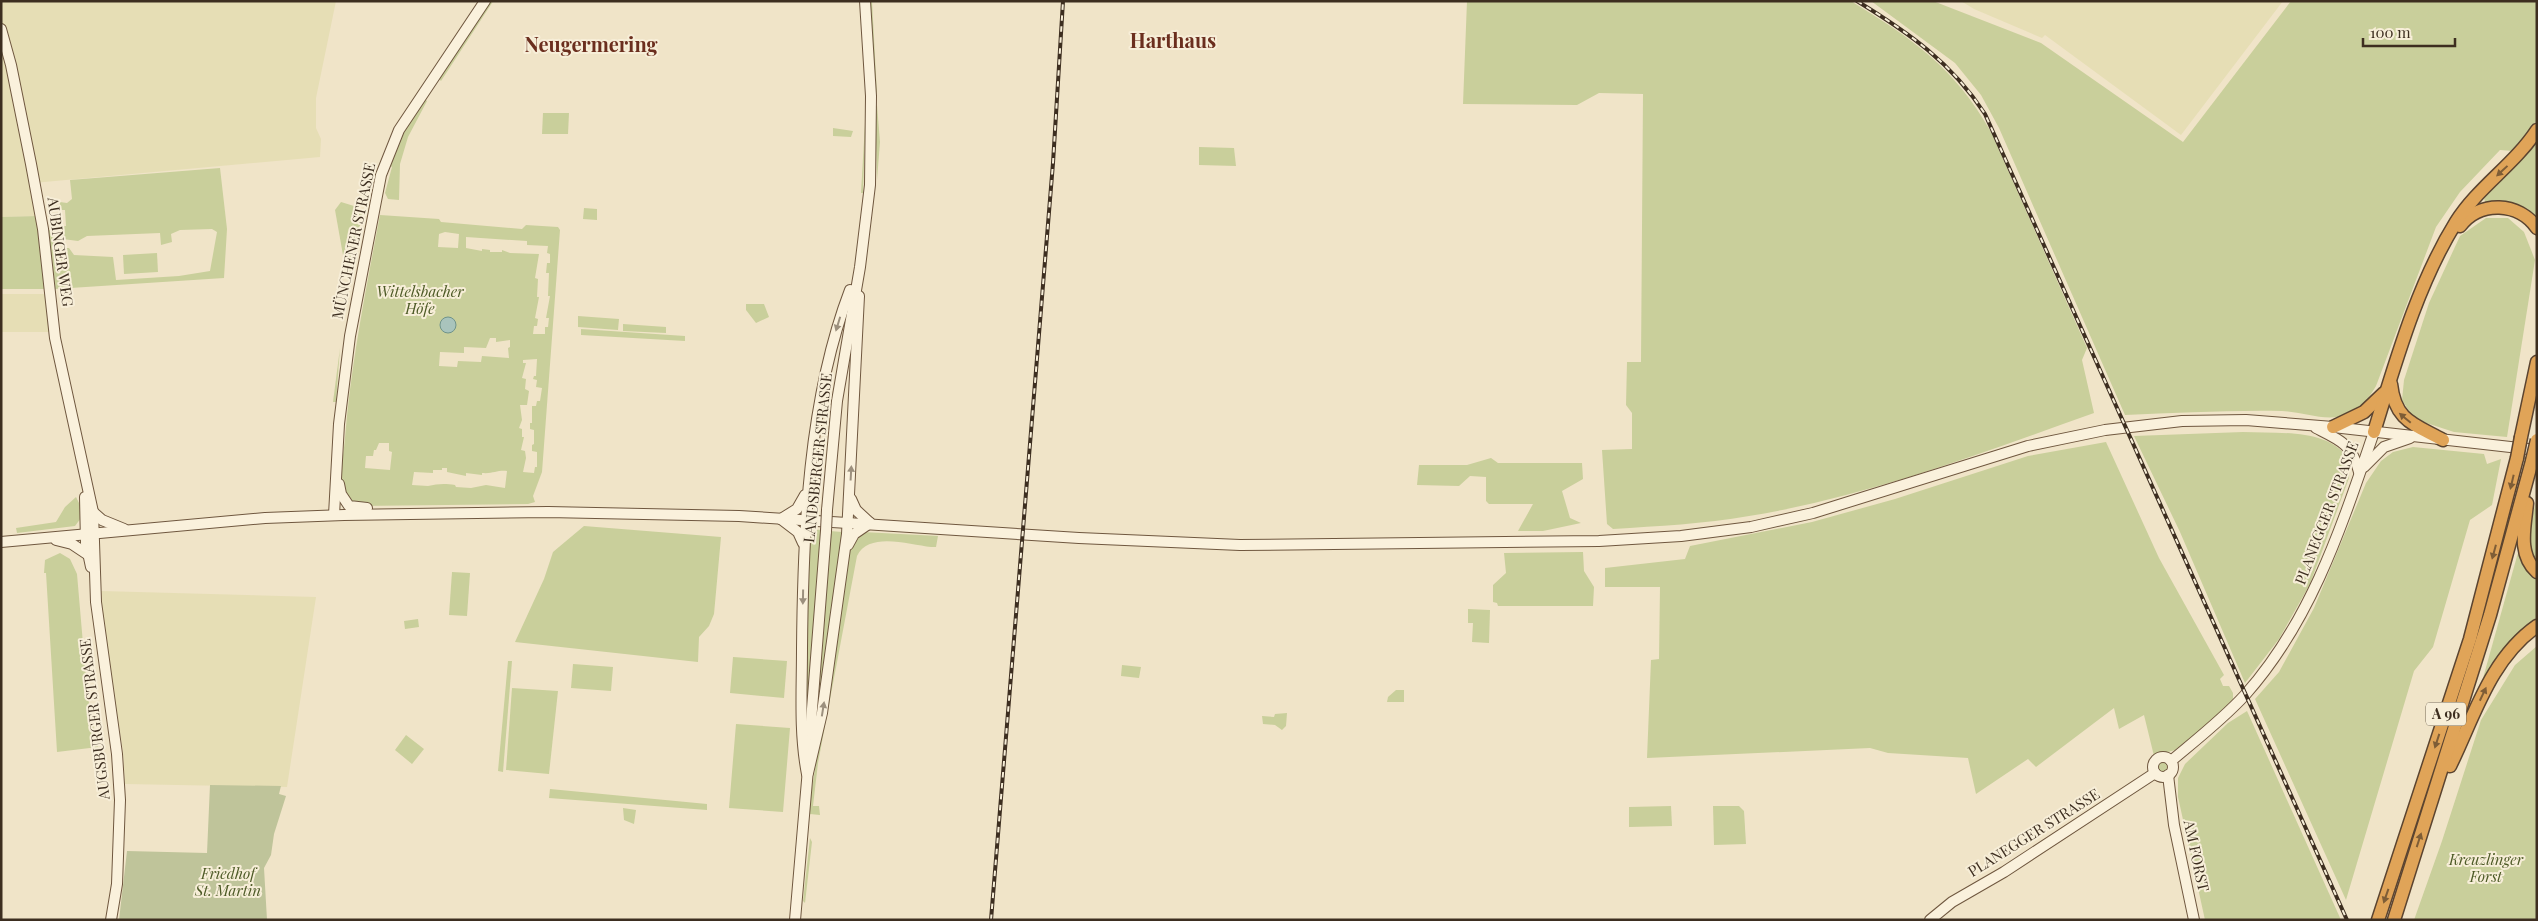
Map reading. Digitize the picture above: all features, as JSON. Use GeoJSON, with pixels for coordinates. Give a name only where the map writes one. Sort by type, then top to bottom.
{"type":"FeatureCollection","features":[{"type":"Feature","properties":{"kind":"highway"},"geometry":{"type":"LineString","coordinates":[[2374,432],[2420,295],[2455,223],[2468,205],[2523,149],[2537,130]]}},
{"type":"Feature","properties":{"kind":"highway"},"geometry":{"type":"LineString","coordinates":[[2442,250],[2463,222],[2484,209],[2499,206],[2516,210],[2529,219],[2537,228]]}},
{"type":"Feature","properties":{"kind":"highway","name":"A 96"},"geometry":{"type":"LineString","coordinates":[[2378,920],[2470,639],[2517,458],[2537,362]]}},
{"type":"Feature","properties":{"kind":"highway"},"geometry":{"type":"LineString","coordinates":[[2333,427],[2364,412],[2389,384]]}},
{"type":"Feature","properties":{"kind":"highway"},"geometry":{"type":"LineString","coordinates":[[2389,384],[2394,404],[2402,416],[2443,440]]}},
{"type":"Feature","properties":{"kind":"highway","name":"A 96"},"geometry":{"type":"LineString","coordinates":[[2394,920],[2490,615],[2537,440]]}},
{"type":"Feature","properties":{"kind":"highway"},"geometry":{"type":"LineString","coordinates":[[2534,455],[2524,545],[2530,564],[2537,572]]}},
{"type":"Feature","properties":{"kind":"highway"},"geometry":{"type":"LineString","coordinates":[[2432,802],[2492,676],[2509,653],[2537,626]]}},
{"type":"Feature","properties":{"kind":"main road","name":"MÜNCHENER STRASSE"},"geometry":{"type":"LineString","coordinates":[[334,515],[336,470],[350,336],[383,168],[399,130],[485,1]]}},
{"type":"Feature","properties":{"kind":"main road","name":"LANDSBERGER STRASSE"},"geometry":{"type":"LineString","coordinates":[[795,920],[837,401],[869,196],[872,140],[865,1]]}},
{"type":"Feature","properties":{"kind":"main road","name":"AUBINGER WEG"},"geometry":{"type":"LineString","coordinates":[[1,29],[11,64],[31,164],[43,229],[56,338],[93,512],[90,534]]}},
{"type":"Feature","properties":{"kind":"main road"},"geometry":{"type":"LineString","coordinates":[[807,774],[802,720],[804,548],[808,485],[837,326],[857,279]]}},
{"type":"Feature","properties":{"kind":"main road"},"geometry":{"type":"LineString","coordinates":[[807,774],[822,713],[845,553],[859,310],[857,279]]}},
{"type":"Feature","properties":{"kind":"main road"},"geometry":{"type":"LineString","coordinates":[[1,542],[127,530],[334,515],[548,512],[870,523],[1079,538],[1240,545],[1508,544],[1681,536],[1752,527],[1813,513],[2028,446],[2105,430],[2182,421],[2246,420],[2333,427],[2443,440],[2534,455]]}},
{"type":"Feature","properties":{"kind":"main road"},"geometry":{"type":"LineString","coordinates":[[2312,426],[2346,444],[2354,455],[2359,473]]}},
{"type":"Feature","properties":{"kind":"main road","name":"PLANEGGER STRASSE"},"geometry":{"type":"LineString","coordinates":[[1933,919],[1952,902],[2161,775],[2154,764],[2157,759],[2163,756],[2171,760],[2241,699],[2270,665],[2322,575],[2374,432]]}},
{"type":"Feature","properties":{"kind":"main road"},"geometry":{"type":"LineString","coordinates":[[2359,473],[2372,457],[2384,448],[2414,436]]}},
{"type":"Feature","properties":{"kind":"main road"},"geometry":{"type":"LineString","coordinates":[[336,470],[341,494],[349,506],[360,508],[427,508],[436,514]]}},
{"type":"Feature","properties":{"kind":"main road","name":"AUBINGER WEG"},"geometry":{"type":"LineString","coordinates":[[85,479],[90,534]]}},
{"type":"Feature","properties":{"kind":"main road"},"geometry":{"type":"LineString","coordinates":[[781,519],[800,506],[808,485]]}},
{"type":"Feature","properties":{"kind":"main road"},"geometry":{"type":"LineString","coordinates":[[849,493],[856,510],[870,523]]}},
{"type":"Feature","properties":{"kind":"main road"},"geometry":{"type":"LineString","coordinates":[[93,512],[102,520],[127,530]]}},
{"type":"Feature","properties":{"kind":"main road"},"geometry":{"type":"LineString","coordinates":[[781,519],[798,532],[804,548]]}},
{"type":"Feature","properties":{"kind":"main road"},"geometry":{"type":"LineString","coordinates":[[845,553],[854,534],[870,523]]}},
{"type":"Feature","properties":{"kind":"main road","name":"AUGSBURGER STRASSE"},"geometry":{"type":"LineString","coordinates":[[90,534],[87,554],[93,575]]}},
{"type":"Feature","properties":{"kind":"main road","name":"AUGSBURGER STRASSE"},"geometry":{"type":"LineString","coordinates":[[90,534],[93,575],[118,766],[120,800],[117,884],[110,920]]}},
{"type":"Feature","properties":{"kind":"main road"},"geometry":{"type":"LineString","coordinates":[[47,538],[72,544],[87,554]]}},
{"type":"Feature","properties":{"kind":"main road"},"geometry":{"type":"LineString","coordinates":[[2161,775],[2173,770],[2171,760]]}},
{"type":"Feature","properties":{"kind":"main road","name":"AM FORST"},"geometry":{"type":"LineString","coordinates":[[2161,775],[2170,798],[2194,920]]}},
{"type":"Feature","properties":{"kind":"shaded area"},"geometry":{"type":"Polygon","coordinates":[[[1,1],[336,1],[316,98],[316,128],[321,139],[320,157],[33,183],[38,216],[1,217],[1,1]]]}},
{"type":"Feature","properties":{"kind":"shaded area"},"geometry":{"type":"Polygon","coordinates":[[[1961,1],[2283,1],[2181,135],[2045,35],[2042,38],[1974,9],[1961,1]]]}},
{"type":"Feature","properties":{"kind":"shaded area"},"geometry":{"type":"Polygon","coordinates":[[[1,294],[43,294],[48,296],[52,332],[1,332],[1,294]]]}},
{"type":"Feature","properties":{"kind":"shaded area"},"geometry":{"type":"Polygon","coordinates":[[[101,591],[316,597],[287,787],[125,784],[123,751],[105,640],[101,591]]]}},
{"type":"Feature","properties":{"kind":"green space"},"geometry":{"type":"Polygon","coordinates":[[[489,1],[493,1],[441,81],[439,79],[425,99],[427,101],[408,137],[400,164],[399,200],[388,199],[385,193],[392,167],[390,166],[402,134],[489,1]]]}},
{"type":"Feature","properties":{"kind":"green space"},"geometry":{"type":"Polygon","coordinates":[[[869,1],[872,1],[877,94],[875,89],[869,1]]]}},
{"type":"Feature","properties":{"kind":"green space"},"geometry":{"type":"Polygon","coordinates":[[[1467,1],[1851,1],[1874,15],[1913,42],[1947,72],[1977,109],[1991,132],[2087,348],[2082,360],[2094,413],[1924,472],[1837,498],[1732,519],[1613,529],[1607,524],[1602,450],[1632,449],[1632,413],[1626,405],[1627,362],[1641,362],[1643,94],[1599,93],[1577,105],[1463,104],[1467,1]]]}},
{"type":"Feature","properties":{"kind":"green space"},"geometry":{"type":"Polygon","coordinates":[[[1871,1],[1933,1],[2041,43],[2183,142],[2291,1],[2537,1],[2537,120],[2513,151],[2500,150],[2460,192],[2436,227],[2376,386],[2356,410],[2338,417],[2314,416],[2282,411],[2223,411],[2125,415],[1999,128],[1981,95],[1955,63],[1871,1]]]}},
{"type":"Feature","properties":{"kind":"green space"},"geometry":{"type":"Polygon","coordinates":[[[877,105],[880,142],[877,180],[875,107],[877,105]]]}},
{"type":"Feature","properties":{"kind":"green space"},"geometry":{"type":"Polygon","coordinates":[[[866,106],[863,193],[861,193],[866,106]]]}},
{"type":"Feature","properties":{"kind":"green space"},"geometry":{"type":"Polygon","coordinates":[[[543,113],[569,113],[568,134],[542,134],[543,113]]]}},
{"type":"Feature","properties":{"kind":"green space"},"geometry":{"type":"Polygon","coordinates":[[[833,128],[853,131],[851,137],[833,136],[833,128]]]}},
{"type":"Feature","properties":{"kind":"green space"},"geometry":{"type":"Polygon","coordinates":[[[2537,138],[2537,223],[2500,203],[2486,203],[2484,199],[2490,189],[2537,138]]]}},
{"type":"Feature","properties":{"kind":"green space"},"geometry":{"type":"Polygon","coordinates":[[[1199,147],[1234,148],[1236,166],[1199,165],[1199,147]]]}},
{"type":"Feature","properties":{"kind":"green space"},"geometry":{"type":"Polygon","coordinates":[[[220,168],[227,229],[224,278],[55,289],[47,231],[54,229],[54,227],[66,226],[65,210],[60,210],[60,202],[67,203],[72,199],[70,180],[220,168]],[[212,229],[180,230],[171,234],[172,242],[161,245],[160,233],[87,236],[78,241],[55,238],[56,248],[69,248],[74,255],[113,257],[116,280],[179,276],[210,271],[217,232],[212,229]]]}},
{"type":"Feature","properties":{"kind":"green space"},"geometry":{"type":"Polygon","coordinates":[[[341,202],[354,206],[362,214],[352,273],[346,272],[335,210],[341,202]]]}},
{"type":"Feature","properties":{"kind":"green space"},"geometry":{"type":"Polygon","coordinates":[[[584,208],[597,209],[597,220],[583,219],[584,208]]]}},
{"type":"Feature","properties":{"kind":"green space","name":"Wittelsbacher Höfe"},"geometry":{"type":"Polygon","coordinates":[[[380,215],[439,219],[441,222],[522,229],[526,225],[558,227],[560,230],[542,472],[533,496],[535,502],[528,504],[360,506],[346,494],[342,481],[342,469],[351,382],[380,215]],[[445,232],[439,234],[438,247],[458,248],[459,234],[445,232]],[[466,237],[466,248],[482,251],[482,249],[490,250],[490,252],[502,252],[502,250],[510,253],[539,254],[535,278],[538,279],[537,297],[539,297],[535,318],[538,319],[537,326],[534,326],[533,334],[545,334],[545,327],[548,327],[549,318],[546,318],[550,296],[548,296],[549,273],[546,273],[547,263],[550,263],[550,254],[547,253],[548,246],[527,245],[527,241],[466,237]],[[490,338],[486,348],[464,347],[464,353],[440,352],[439,366],[457,367],[458,361],[481,362],[482,356],[509,358],[508,348],[510,347],[510,340],[496,342],[496,338],[490,338]],[[537,359],[523,360],[523,363],[526,363],[522,378],[526,379],[525,389],[529,391],[527,405],[520,405],[522,420],[519,428],[522,429],[522,437],[524,437],[521,450],[525,451],[526,458],[523,472],[534,473],[535,467],[537,467],[537,452],[532,451],[534,430],[530,429],[530,423],[532,423],[532,406],[536,406],[537,401],[540,401],[542,388],[536,387],[537,380],[533,379],[536,376],[537,359]],[[379,443],[376,450],[374,450],[373,456],[366,456],[365,468],[390,470],[392,452],[389,451],[389,443],[379,443]],[[447,468],[433,470],[433,473],[414,472],[412,485],[447,484],[471,488],[486,485],[505,488],[507,471],[482,473],[482,475],[466,473],[466,476],[447,472],[447,468]]]}},
{"type":"Feature","properties":{"kind":"green space"},"geometry":{"type":"Polygon","coordinates":[[[38,216],[47,289],[1,289],[1,217],[38,216]]]}},
{"type":"Feature","properties":{"kind":"green space"},"geometry":{"type":"Polygon","coordinates":[[[2486,218],[2508,218],[2524,232],[2535,260],[2507,437],[2454,432],[2414,419],[2402,400],[2404,380],[2429,303],[2460,236],[2486,218]]]}},
{"type":"Feature","properties":{"kind":"green space"},"geometry":{"type":"Polygon","coordinates":[[[157,253],[158,272],[124,274],[123,255],[157,253]]]}},
{"type":"Feature","properties":{"kind":"green space"},"geometry":{"type":"Polygon","coordinates":[[[746,304],[764,304],[769,317],[756,323],[746,310],[746,304]]]}},
{"type":"Feature","properties":{"kind":"green space"},"geometry":{"type":"Polygon","coordinates":[[[578,316],[619,319],[618,330],[578,327],[578,316]]]}},
{"type":"Feature","properties":{"kind":"green space"},"geometry":{"type":"Polygon","coordinates":[[[623,324],[666,327],[666,333],[623,331],[623,324]]]}},
{"type":"Feature","properties":{"kind":"green space"},"geometry":{"type":"Polygon","coordinates":[[[581,329],[685,336],[685,341],[581,335],[581,329]]]}},
{"type":"Feature","properties":{"kind":"green space"},"geometry":{"type":"Polygon","coordinates":[[[340,348],[336,402],[333,402],[340,348]]]}},
{"type":"Feature","properties":{"kind":"green space"},"geometry":{"type":"Polygon","coordinates":[[[2243,432],[2302,434],[2316,437],[2329,442],[2341,450],[2350,461],[2349,478],[2310,584],[2279,639],[2245,683],[2180,532],[2134,436],[2243,432]]]}},
{"type":"Feature","properties":{"kind":"green space"},"geometry":{"type":"Polygon","coordinates":[[[2106,442],[2159,558],[2224,675],[2220,679],[2223,686],[2229,686],[2233,693],[2233,699],[2206,726],[2175,750],[2154,756],[2144,715],[2119,729],[2114,708],[2036,767],[2028,759],[1976,794],[1968,758],[1888,753],[1870,748],[1647,758],[1651,660],[1659,659],[1660,587],[1605,587],[1605,568],[1685,559],[1690,546],[1812,522],[1895,499],[2028,456],[2106,442]]]}},
{"type":"Feature","properties":{"kind":"green space"},"geometry":{"type":"Polygon","coordinates":[[[2413,447],[2484,454],[2487,464],[2501,459],[2492,505],[2470,520],[2433,647],[2414,671],[2346,900],[2255,699],[2279,672],[2314,608],[2366,483],[2381,461],[2393,452],[2413,447]]]}},
{"type":"Feature","properties":{"kind":"green space"},"geometry":{"type":"Polygon","coordinates":[[[1491,458],[1498,463],[1582,463],[1583,479],[1562,491],[1570,518],[1581,523],[1543,531],[1518,531],[1533,504],[1489,504],[1486,501],[1486,477],[1470,476],[1459,486],[1417,485],[1419,465],[1467,465],[1491,458]]]}},
{"type":"Feature","properties":{"kind":"green space"},"geometry":{"type":"Polygon","coordinates":[[[76,497],[81,507],[81,518],[75,526],[17,533],[16,528],[56,522],[65,507],[76,497]]]}},
{"type":"Feature","properties":{"kind":"green space"},"geometry":{"type":"Polygon","coordinates":[[[2537,499],[2537,566],[2530,547],[2529,532],[2537,499]]]}},
{"type":"Feature","properties":{"kind":"green space"},"geometry":{"type":"Polygon","coordinates":[[[584,526],[721,537],[714,614],[709,626],[699,637],[698,662],[515,642],[544,579],[553,552],[584,526]]]}},
{"type":"Feature","properties":{"kind":"green space"},"geometry":{"type":"Polygon","coordinates":[[[810,529],[821,530],[807,719],[805,716],[810,529]]]}},
{"type":"Feature","properties":{"kind":"green space"},"geometry":{"type":"Polygon","coordinates":[[[830,531],[842,532],[816,721],[830,531]]]}},
{"type":"Feature","properties":{"kind":"green space"},"geometry":{"type":"Polygon","coordinates":[[[863,532],[938,536],[936,547],[891,541],[880,542],[863,548],[857,556],[818,763],[813,806],[819,806],[820,815],[810,814],[810,801],[849,552],[851,544],[863,532]]]}},
{"type":"Feature","properties":{"kind":"green space"},"geometry":{"type":"Polygon","coordinates":[[[2519,549],[2537,577],[2537,623],[2478,696],[2519,549]]]}},
{"type":"Feature","properties":{"kind":"green space"},"geometry":{"type":"Polygon","coordinates":[[[1583,552],[1584,571],[1594,587],[1593,606],[1498,606],[1497,603],[1493,602],[1493,585],[1506,573],[1504,553],[1583,552]]]}},
{"type":"Feature","properties":{"kind":"green space"},"geometry":{"type":"Polygon","coordinates":[[[60,553],[70,559],[77,574],[90,712],[98,747],[57,752],[46,573],[44,573],[45,560],[60,553]]]}},
{"type":"Feature","properties":{"kind":"green space"},"geometry":{"type":"Polygon","coordinates":[[[452,572],[470,573],[467,616],[449,615],[452,572]]]}},
{"type":"Feature","properties":{"kind":"green space"},"geometry":{"type":"Polygon","coordinates":[[[1468,609],[1490,610],[1489,643],[1472,642],[1473,623],[1468,623],[1468,609]]]}},
{"type":"Feature","properties":{"kind":"green space"},"geometry":{"type":"Polygon","coordinates":[[[418,619],[419,627],[405,629],[404,621],[418,619]]]}},
{"type":"Feature","properties":{"kind":"green space","name":"Kreuzlinger Forst"},"geometry":{"type":"Polygon","coordinates":[[[2537,646],[2537,920],[2414,920],[2481,720],[2515,665],[2537,646]]]}},
{"type":"Feature","properties":{"kind":"green space"},"geometry":{"type":"Polygon","coordinates":[[[733,657],[787,661],[784,698],[730,693],[733,657]]]}},
{"type":"Feature","properties":{"kind":"green space"},"geometry":{"type":"Polygon","coordinates":[[[508,661],[512,661],[503,772],[498,771],[508,661]]]}},
{"type":"Feature","properties":{"kind":"green space"},"geometry":{"type":"Polygon","coordinates":[[[573,664],[613,667],[611,691],[571,688],[573,664]]]}},
{"type":"Feature","properties":{"kind":"green space"},"geometry":{"type":"Polygon","coordinates":[[[1122,665],[1141,667],[1139,678],[1121,676],[1122,665]]]}},
{"type":"Feature","properties":{"kind":"green space"},"geometry":{"type":"Polygon","coordinates":[[[512,688],[558,691],[549,774],[506,770],[512,688]]]}},
{"type":"Feature","properties":{"kind":"green space"},"geometry":{"type":"Polygon","coordinates":[[[1396,690],[1404,690],[1404,702],[1387,702],[1388,697],[1396,690]]]}},
{"type":"Feature","properties":{"kind":"green space"},"geometry":{"type":"Polygon","coordinates":[[[2247,711],[2341,920],[2205,920],[2178,797],[2178,778],[2185,764],[2228,723],[2247,711]]]}},
{"type":"Feature","properties":{"kind":"green space"},"geometry":{"type":"Polygon","coordinates":[[[1287,713],[1286,726],[1282,730],[1275,725],[1263,724],[1262,716],[1274,717],[1275,714],[1287,713]]]}},
{"type":"Feature","properties":{"kind":"green space"},"geometry":{"type":"Polygon","coordinates":[[[736,724],[790,728],[783,812],[729,808],[736,724]]]}},
{"type":"Feature","properties":{"kind":"green space"},"geometry":{"type":"Polygon","coordinates":[[[406,735],[424,749],[412,764],[395,750],[406,735]]]}},
{"type":"Feature","properties":{"kind":"green space"},"geometry":{"type":"Polygon","coordinates":[[[2165,761],[2168,762],[2168,772],[2161,773],[2158,772],[2157,765],[2158,762],[2165,761]]]}},
{"type":"Feature","properties":{"kind":"green space","name":"Friedhof St. Martin"},"geometry":{"type":"Polygon","coordinates":[[[210,785],[281,786],[279,794],[286,796],[274,834],[271,855],[264,868],[267,920],[119,920],[127,851],[207,853],[210,785]]]}},
{"type":"Feature","properties":{"kind":"green space"},"geometry":{"type":"Polygon","coordinates":[[[550,789],[707,804],[707,810],[549,798],[550,789]]]}},
{"type":"Feature","properties":{"kind":"green space"},"geometry":{"type":"Polygon","coordinates":[[[1671,806],[1672,826],[1629,827],[1629,807],[1671,806]]]}},
{"type":"Feature","properties":{"kind":"green space"},"geometry":{"type":"Polygon","coordinates":[[[1713,806],[1739,806],[1744,811],[1746,844],[1714,845],[1713,806]]]}},
{"type":"Feature","properties":{"kind":"green space"},"geometry":{"type":"Polygon","coordinates":[[[623,808],[636,810],[634,824],[624,820],[623,808]]]}},
{"type":"Feature","properties":{"kind":"green space"},"geometry":{"type":"Polygon","coordinates":[[[810,838],[812,842],[805,903],[803,901],[810,838]]]}},
{"type":"Feature","properties":{"kind":"water"},"geometry":{"type":"Polygon","coordinates":[[[445,317],[451,317],[456,322],[454,331],[445,333],[440,328],[440,322],[445,317]]]}},
{"type":"Feature","properties":{"kind":"railway"},"geometry":{"type":"LineString","coordinates":[[991,920],[1053,163],[1063,1]]}},
{"type":"Feature","properties":{"kind":"railway"},"geometry":{"type":"LineString","coordinates":[[1857,1],[1928,50],[1958,79],[1985,114],[2347,920]]}},
{"type":"Feature","properties":{"kind":"district","name":"Harthaus"},"geometry":{"type":"Point","coordinates":[1173,41]}},
{"type":"Feature","properties":{"kind":"district","name":"Neugermering"},"geometry":{"type":"Point","coordinates":[591,45]}}]}
